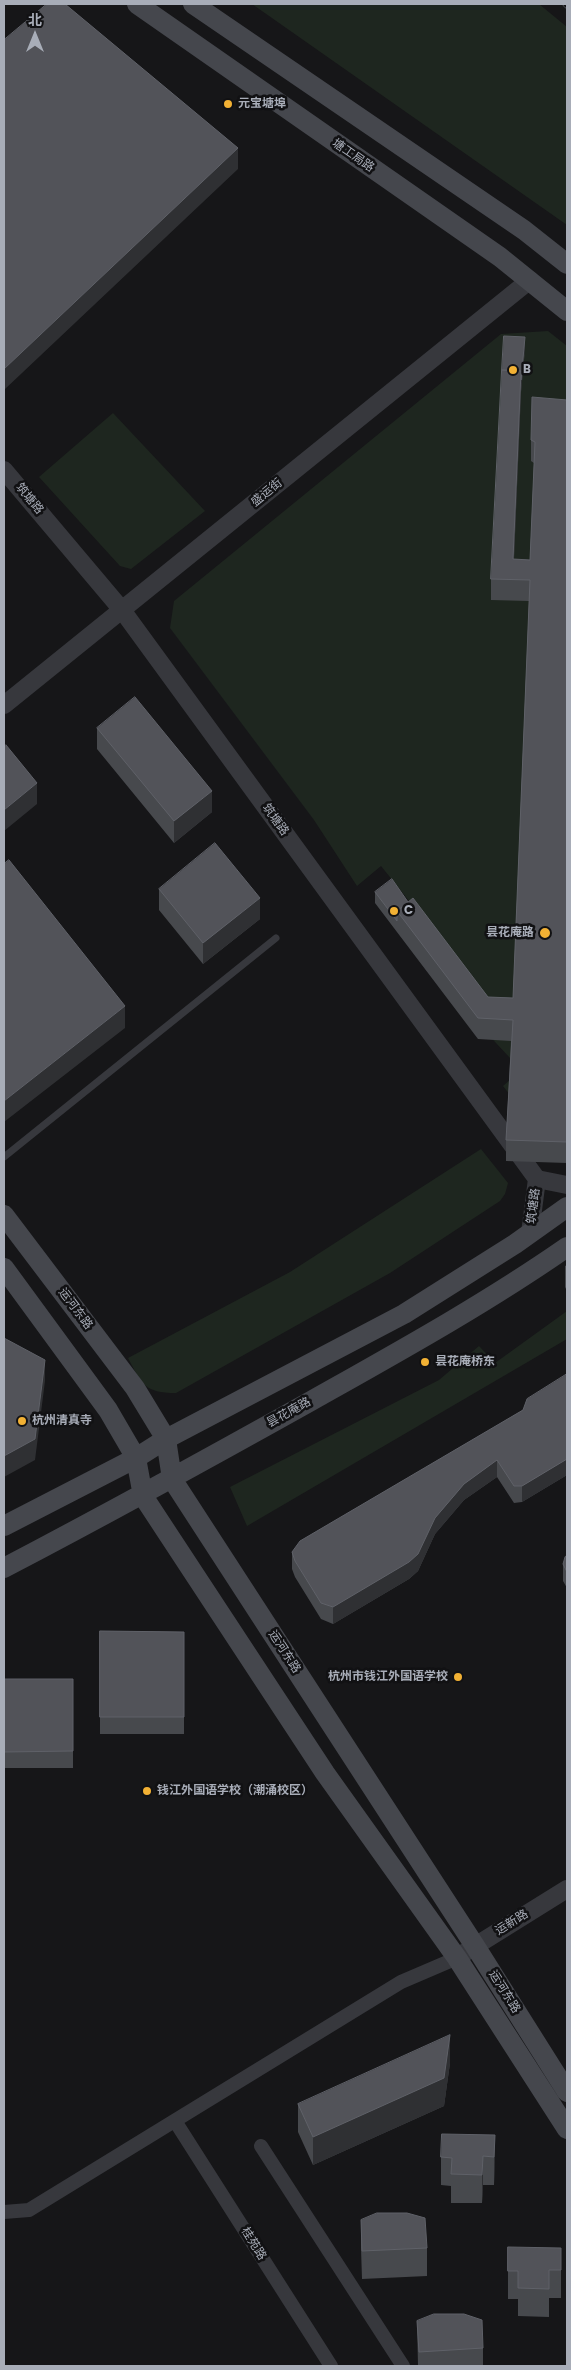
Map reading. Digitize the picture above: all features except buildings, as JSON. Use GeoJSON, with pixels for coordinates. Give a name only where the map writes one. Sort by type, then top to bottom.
{"type":"FeatureCollection","features":[{"type":"Feature","properties":{"kind":"main road","name":"塘工局路"},"geometry":{"type":"LineString","coordinates":[[136,4],[500,257],[567,311]]}},
{"type":"Feature","properties":{"kind":"main road"},"geometry":{"type":"LineString","coordinates":[[193,4],[524,230],[567,264]]}},
{"type":"Feature","properties":{"kind":"main road"},"geometry":{"type":"LineString","coordinates":[[4,1526],[136,1458],[166,1439],[404,1314],[530,1233],[567,1206]]}},
{"type":"Feature","properties":{"kind":"main road","name":"运河东路"},"geometry":{"type":"LineString","coordinates":[[4,1215],[136,1388],[166,1439],[172,1479],[475,1946],[567,2092]]}},
{"type":"Feature","properties":{"kind":"main road","name":"昙花庵路"},"geometry":{"type":"LineString","coordinates":[[4,1568],[143,1496],[420,1340],[514,1284],[567,1247]]}},
{"type":"Feature","properties":{"kind":"main road","name":"运河东路"},"geometry":{"type":"LineString","coordinates":[[4,1268],[108,1410],[136,1458],[143,1496],[325,1773],[456,1958],[567,2129]]}},
{"type":"Feature","properties":{"kind":"street","name":"盛运街"},"geometry":{"type":"LineString","coordinates":[[4,705],[530,280]]}},
{"type":"Feature","properties":{"kind":"street","name":"筑塘路"},"geometry":{"type":"LineString","coordinates":[[4,470],[122,610],[537,1179],[567,1185]]}},
{"type":"Feature","properties":{"kind":"street","name":"筑塘路"},"geometry":{"type":"LineString","coordinates":[[530,1233],[537,1179]]}},
{"type":"Feature","properties":{"kind":"street","name":"运新路"},"geometry":{"type":"LineString","coordinates":[[456,1958],[567,1889]]}},
{"type":"Feature","properties":{"kind":"street"},"geometry":{"type":"LineString","coordinates":[[4,2212],[29,2210],[401,1982],[456,1958]]}},
{"type":"Feature","properties":{"kind":"street","name":"桂苑路"},"geometry":{"type":"LineString","coordinates":[[175,2121],[331,2366]]}},
{"type":"Feature","properties":{"kind":"street"},"geometry":{"type":"LineString","coordinates":[[261,2146],[403,2366]]}},
{"type":"Feature","properties":{"kind":"lane"},"geometry":{"type":"LineString","coordinates":[[4,1157],[276,938]]}},
{"type":"Feature","properties":{"kind":"shaded area"},"geometry":{"type":"Polygon","coordinates":[[[252,4],[539,4],[567,27],[567,225],[252,4]]]}},
{"type":"Feature","properties":{"kind":"shaded area"},"geometry":{"type":"Polygon","coordinates":[[[548,331],[567,346],[567,1156],[555,1152],[503,1086],[513,1077],[510,1058],[440,983],[463,968],[381,866],[357,886],[314,820],[170,628],[174,601],[501,334],[548,331]]]}},
{"type":"Feature","properties":{"kind":"shaded area"},"geometry":{"type":"Polygon","coordinates":[[[113,413],[205,511],[131,569],[120,566],[39,477],[113,413]]]}},
{"type":"Feature","properties":{"kind":"shaded area"},"geometry":{"type":"Polygon","coordinates":[[[481,1149],[508,1183],[505,1194],[500,1201],[390,1273],[176,1393],[165,1393],[150,1389],[137,1374],[128,1358],[290,1272],[481,1149]]]}},
{"type":"Feature","properties":{"kind":"shaded area"},"geometry":{"type":"Polygon","coordinates":[[[567,1311],[567,1339],[247,1526],[230,1487],[439,1380],[479,1346],[495,1363],[567,1311]]]}},
{"type":"Feature","properties":{"kind":"place","name":"元宝塘埠"},"geometry":{"type":"Point","coordinates":[228,104]}},
{"type":"Feature","properties":{"kind":"place","name":"B"},"geometry":{"type":"Point","coordinates":[513,370]}},
{"type":"Feature","properties":{"kind":"place","name":"C"},"geometry":{"type":"Point","coordinates":[394,911]}},
{"type":"Feature","properties":{"kind":"place","name":"昙花庵路"},"geometry":{"type":"Point","coordinates":[545,933]}},
{"type":"Feature","properties":{"kind":"place","name":"昙花庵桥东"},"geometry":{"type":"Point","coordinates":[425,1362]}},
{"type":"Feature","properties":{"kind":"place","name":"杭州清真寺"},"geometry":{"type":"Point","coordinates":[22,1421]}},
{"type":"Feature","properties":{"kind":"place","name":"杭州市钱江外国语学校"},"geometry":{"type":"Point","coordinates":[458,1677]}},
{"type":"Feature","properties":{"kind":"place","name":"钱江外国语学校（潮涌校区）"},"geometry":{"type":"Point","coordinates":[147,1791]}}]}
